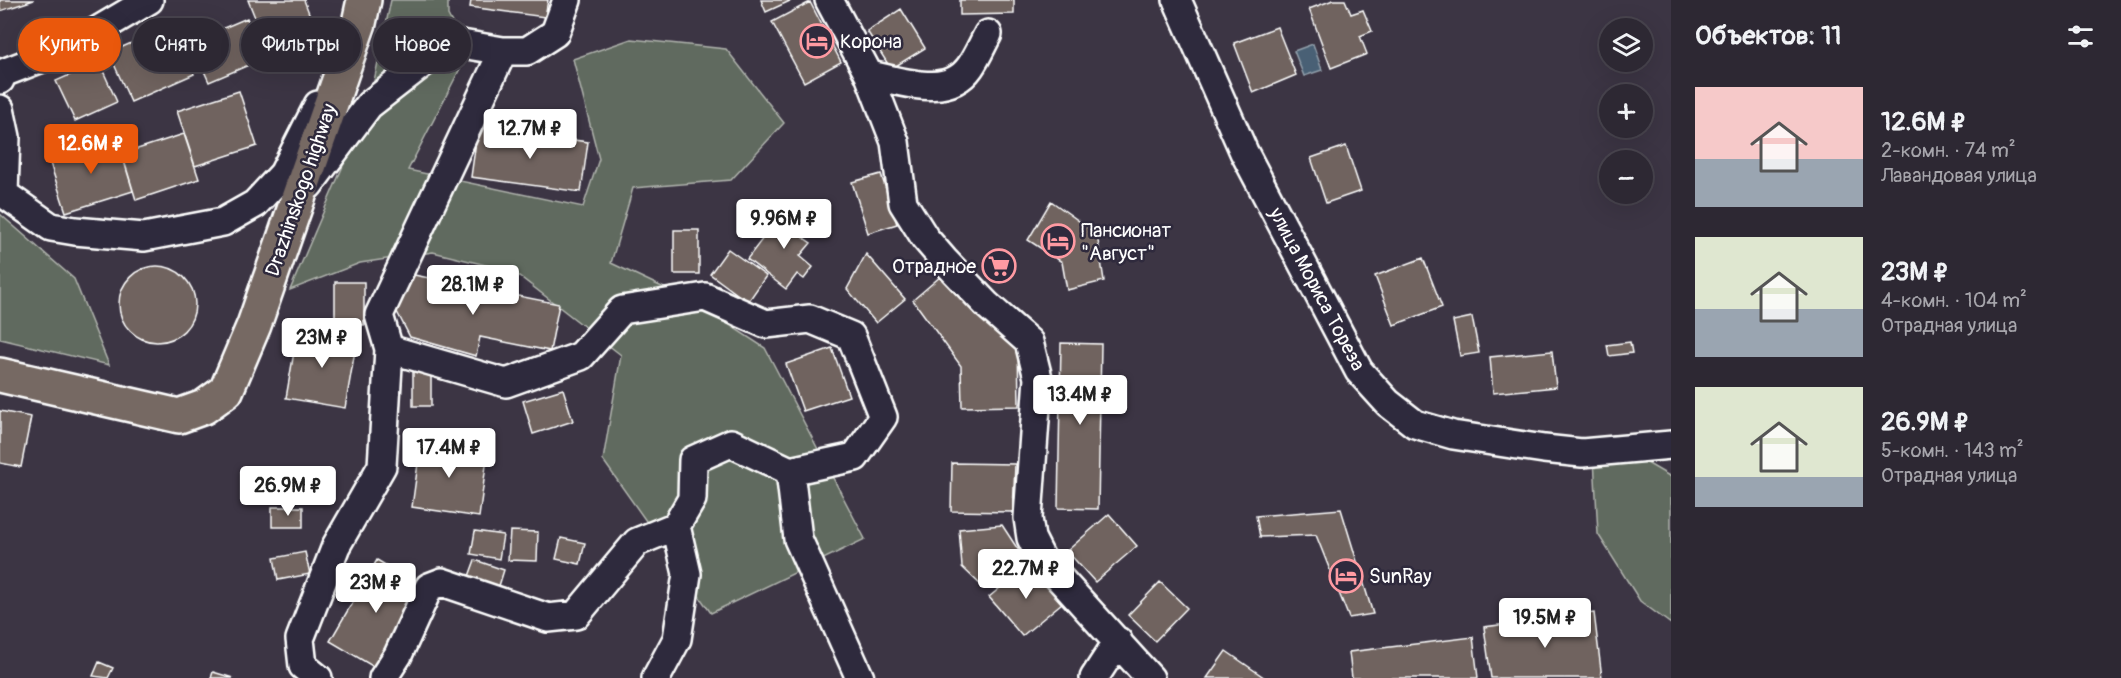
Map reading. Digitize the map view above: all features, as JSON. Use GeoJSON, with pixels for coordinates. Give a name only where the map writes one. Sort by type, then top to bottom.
{"type":"FeatureCollection","features":[{"type":"Feature","properties":{"kind":"main road","name":"Drazhinskogo highway"},"geometry":{"type":"LineString","coordinates":[[0,375],[179,416],[204,407],[226,392],[254,325],[361,12]]}},
{"type":"Feature","properties":{"kind":"street"},"geometry":{"type":"LineString","coordinates":[[0,81],[3,73],[68,48],[149,0]]}},
{"type":"Feature","properties":{"kind":"street"},"geometry":{"type":"LineString","coordinates":[[297,200],[369,105],[450,42],[503,51],[526,51],[555,33],[567,0]]}},
{"type":"Feature","properties":{"kind":"street"},"geometry":{"type":"LineString","coordinates":[[829,0],[869,75],[895,141],[903,203],[925,238],[944,260],[987,305],[1029,342],[1038,378],[1029,518],[1031,538],[1041,558],[1150,678]]}},
{"type":"Feature","properties":{"kind":"street","name":"улица Мориса Тореза"},"geometry":{"type":"LineString","coordinates":[[1178,0],[1244,152],[1359,371],[1388,403],[1414,424],[1453,435],[1544,449],[1582,453],[1671,445]]}},
{"type":"Feature","properties":{"kind":"street"},"geometry":{"type":"LineString","coordinates":[[0,108],[6,137],[2,192],[51,227],[144,237],[223,222],[255,204],[283,174],[361,12]]}},
{"type":"Feature","properties":{"kind":"street"},"geometry":{"type":"LineString","coordinates":[[869,75],[918,86],[956,81],[969,68],[988,34]]}},
{"type":"Feature","properties":{"kind":"street"},"geometry":{"type":"LineString","coordinates":[[318,678],[303,666],[300,639],[336,546],[382,466],[389,349],[379,315],[503,51]]}},
{"type":"Feature","properties":{"kind":"street"},"geometry":{"type":"LineString","coordinates":[[383,678],[398,655],[429,587],[442,582],[548,618],[576,615],[638,542],[676,526],[692,499],[693,460],[731,443],[790,471],[855,457],[883,417],[851,336],[810,319],[766,324],[705,297],[622,310],[581,356],[506,383],[389,349]]}},
{"type":"Feature","properties":{"kind":"street"},"geometry":{"type":"LineString","coordinates":[[790,471],[798,538],[860,678]]}},
{"type":"Feature","properties":{"kind":"street"},"geometry":{"type":"LineString","coordinates":[[656,678],[677,639],[687,574],[676,526]]}},
{"type":"Feature","properties":{"kind":"street"},"geometry":{"type":"LineString","coordinates":[[1094,678],[1118,641]]}},
{"type":"Feature","properties":{"kind":"green space"},"geometry":{"type":"Polygon","coordinates":[[[391,0],[448,0],[450,18],[387,18],[391,0]]]}},
{"type":"Feature","properties":{"kind":"green space"},"geometry":{"type":"Polygon","coordinates":[[[631,39],[726,49],[784,123],[731,180],[633,188],[611,263],[696,303],[765,348],[865,539],[711,613],[603,460],[621,355],[514,272],[433,252],[360,263],[290,290],[369,105],[376,72],[458,72],[408,170],[583,207],[599,159],[573,59],[631,39]]]}},
{"type":"Feature","properties":{"kind":"green space"},"geometry":{"type":"Polygon","coordinates":[[[0,214],[74,279],[109,365],[0,339],[0,214]]]}},
{"type":"Feature","properties":{"kind":"green space"},"geometry":{"type":"Polygon","coordinates":[[[1635,456],[1671,477],[1671,624],[1640,601],[1598,534],[1594,458],[1635,456]]]}},
{"type":"Feature","properties":{"kind":"water"},"geometry":{"type":"Polygon","coordinates":[[[1313,44],[1322,70],[1304,76],[1294,51],[1313,44]]]}},
{"type":"Feature","properties":{"kind":"building"},"geometry":{"type":"Polygon","coordinates":[[[0,0],[34,0],[0,11],[0,0]]]}},
{"type":"Feature","properties":{"kind":"building"},"geometry":{"type":"Polygon","coordinates":[[[248,0],[304,0],[311,18],[255,18],[248,0]]]}},
{"type":"Feature","properties":{"kind":"building"},"geometry":{"type":"Polygon","coordinates":[[[471,0],[548,0],[545,17],[470,7],[471,0]]]}},
{"type":"Feature","properties":{"kind":"building"},"geometry":{"type":"Polygon","coordinates":[[[761,0],[792,0],[766,12],[761,0]]]}},
{"type":"Feature","properties":{"kind":"building"},"geometry":{"type":"Polygon","coordinates":[[[960,0],[1014,0],[1014,14],[960,15],[960,0]]]}},
{"type":"Feature","properties":{"kind":"building"},"geometry":{"type":"Polygon","coordinates":[[[1333,0],[1345,0],[1351,14],[1363,10],[1372,31],[1360,36],[1367,54],[1331,68],[1309,9],[1333,0]]]}},
{"type":"Feature","properties":{"kind":"building"},"geometry":{"type":"Polygon","coordinates":[[[810,2],[841,62],[804,82],[772,22],[810,2]]]}},
{"type":"Feature","properties":{"kind":"building"},"geometry":{"type":"Polygon","coordinates":[[[901,9],[925,48],[891,69],[867,31],[901,9]]]}},
{"type":"Feature","properties":{"kind":"building"},"geometry":{"type":"Polygon","coordinates":[[[241,21],[241,68],[209,82],[204,72],[229,72],[229,26],[241,21]]]}},
{"type":"Feature","properties":{"kind":"building"},"geometry":{"type":"Polygon","coordinates":[[[1277,27],[1296,75],[1253,93],[1234,43],[1277,27]]]}},
{"type":"Feature","properties":{"kind":"building"},"geometry":{"type":"Polygon","coordinates":[[[133,42],[133,72],[193,72],[194,74],[131,102],[118,72],[121,72],[121,48],[133,42]]]}},
{"type":"Feature","properties":{"kind":"building"},"geometry":{"type":"Polygon","coordinates":[[[76,72],[104,72],[117,102],[75,121],[56,81],[76,72]]]}},
{"type":"Feature","properties":{"kind":"building"},"geometry":{"type":"Polygon","coordinates":[[[239,91],[257,146],[195,166],[177,111],[239,91]]]}},
{"type":"Feature","properties":{"kind":"building"},"geometry":{"type":"Polygon","coordinates":[[[478,127],[588,142],[581,192],[471,177],[478,127]]]}},
{"type":"Feature","properties":{"kind":"building"},"geometry":{"type":"Polygon","coordinates":[[[184,134],[199,179],[136,200],[122,154],[184,134]]]}},
{"type":"Feature","properties":{"kind":"building"},"geometry":{"type":"Polygon","coordinates":[[[117,138],[133,191],[66,212],[49,160],[117,138]]]}},
{"type":"Feature","properties":{"kind":"building"},"geometry":{"type":"Polygon","coordinates":[[[1346,146],[1361,191],[1326,203],[1311,158],[1346,146]]]}},
{"type":"Feature","properties":{"kind":"building"},"geometry":{"type":"Polygon","coordinates":[[[881,174],[897,224],[868,233],[852,182],[881,174]]]}},
{"type":"Feature","properties":{"kind":"building"},"geometry":{"type":"Polygon","coordinates":[[[1051,201],[1097,234],[1104,281],[1067,290],[1062,262],[1028,240],[1051,201]]]}},
{"type":"Feature","properties":{"kind":"building"},"geometry":{"type":"Polygon","coordinates":[[[786,208],[812,229],[804,238],[811,243],[800,256],[813,267],[804,279],[797,274],[786,289],[747,259],[786,208]]]}},
{"type":"Feature","properties":{"kind":"building"},"geometry":{"type":"Polygon","coordinates":[[[674,230],[699,230],[699,274],[674,274],[674,230]]]}},
{"type":"Feature","properties":{"kind":"building"},"geometry":{"type":"Polygon","coordinates":[[[728,249],[766,276],[748,302],[710,274],[728,249]]]}},
{"type":"Feature","properties":{"kind":"building"},"geometry":{"type":"Polygon","coordinates":[[[866,254],[905,299],[876,323],[847,289],[866,254]]]}},
{"type":"Feature","properties":{"kind":"building"},"geometry":{"type":"Polygon","coordinates":[[[1423,258],[1442,307],[1394,325],[1375,276],[1423,258]]]}},
{"type":"Feature","properties":{"kind":"building"},"geometry":{"type":"Polygon","coordinates":[[[157,266],[172,269],[184,277],[192,289],[195,304],[192,319],[184,331],[172,339],[157,342],[142,339],[130,331],[122,319],[119,304],[122,289],[130,277],[142,269],[157,266]]]}},
{"type":"Feature","properties":{"kind":"building"},"geometry":{"type":"Polygon","coordinates":[[[948,270],[1018,344],[1019,406],[962,407],[961,366],[913,300],[948,270]]]}},
{"type":"Feature","properties":{"kind":"building"},"geometry":{"type":"Polygon","coordinates":[[[404,273],[559,304],[550,351],[480,337],[476,356],[410,337],[396,310],[404,273]]]}},
{"type":"Feature","properties":{"kind":"building"},"geometry":{"type":"Polygon","coordinates":[[[335,282],[364,282],[364,325],[335,325],[335,282]]]}},
{"type":"Feature","properties":{"kind":"building"},"geometry":{"type":"Polygon","coordinates":[[[1472,317],[1479,353],[1460,356],[1453,321],[1472,317]]]}},
{"type":"Feature","properties":{"kind":"building"},"geometry":{"type":"Polygon","coordinates":[[[298,329],[357,339],[345,408],[286,398],[298,329]]]}},
{"type":"Feature","properties":{"kind":"building"},"geometry":{"type":"Polygon","coordinates":[[[1630,342],[1632,353],[1609,356],[1607,345],[1630,342]]]}},
{"type":"Feature","properties":{"kind":"building"},"geometry":{"type":"Polygon","coordinates":[[[1061,343],[1101,344],[1098,509],[1058,508],[1061,343]]]}},
{"type":"Feature","properties":{"kind":"building"},"geometry":{"type":"Polygon","coordinates":[[[832,348],[849,396],[803,411],[786,364],[832,348]]]}},
{"type":"Feature","properties":{"kind":"building"},"geometry":{"type":"Polygon","coordinates":[[[1552,351],[1556,387],[1493,393],[1490,357],[1552,351]]]}},
{"type":"Feature","properties":{"kind":"building"},"geometry":{"type":"Polygon","coordinates":[[[413,364],[431,373],[431,406],[413,406],[413,364]]]}},
{"type":"Feature","properties":{"kind":"building"},"geometry":{"type":"Polygon","coordinates":[[[563,389],[573,421],[533,434],[523,401],[563,389]]]}},
{"type":"Feature","properties":{"kind":"building"},"geometry":{"type":"Polygon","coordinates":[[[0,411],[31,417],[21,467],[0,463],[0,411]]]}},
{"type":"Feature","properties":{"kind":"building"},"geometry":{"type":"Polygon","coordinates":[[[427,433],[455,437],[453,454],[487,458],[479,517],[412,507],[420,449],[424,450],[427,433]]]}},
{"type":"Feature","properties":{"kind":"building"},"geometry":{"type":"Polygon","coordinates":[[[952,463],[1015,464],[1013,512],[951,511],[952,463]]]}},
{"type":"Feature","properties":{"kind":"building"},"geometry":{"type":"Polygon","coordinates":[[[272,507],[303,507],[303,527],[272,527],[272,507]]]}},
{"type":"Feature","properties":{"kind":"building","name":"SunRay"},"geometry":{"type":"Polygon","coordinates":[[[1341,509],[1373,614],[1349,618],[1316,535],[1260,537],[1256,516],[1341,509]]]}},
{"type":"Feature","properties":{"kind":"building"},"geometry":{"type":"Polygon","coordinates":[[[1109,514],[1137,546],[1095,582],[1067,551],[1109,514]]]}},
{"type":"Feature","properties":{"kind":"building"},"geometry":{"type":"Polygon","coordinates":[[[1002,525],[1021,554],[983,587],[962,567],[959,529],[1002,525]]]}},
{"type":"Feature","properties":{"kind":"building"},"geometry":{"type":"Polygon","coordinates":[[[475,531],[503,535],[499,559],[471,554],[475,531]]]}},
{"type":"Feature","properties":{"kind":"building"},"geometry":{"type":"Polygon","coordinates":[[[510,531],[538,532],[537,561],[508,560],[510,531]]]}},
{"type":"Feature","properties":{"kind":"building"},"geometry":{"type":"Polygon","coordinates":[[[561,538],[585,543],[580,564],[556,559],[561,538]]]}},
{"type":"Feature","properties":{"kind":"building"},"geometry":{"type":"Polygon","coordinates":[[[305,552],[310,574],[278,580],[274,558],[305,552]]]}},
{"type":"Feature","properties":{"kind":"building"},"geometry":{"type":"Polygon","coordinates":[[[377,560],[422,587],[374,667],[330,641],[377,560]]]}},
{"type":"Feature","properties":{"kind":"building"},"geometry":{"type":"Polygon","coordinates":[[[475,560],[504,570],[498,589],[468,579],[475,560]]]}},
{"type":"Feature","properties":{"kind":"building"},"geometry":{"type":"Polygon","coordinates":[[[1029,564],[1062,603],[1022,636],[989,597],[1029,564]]]}},
{"type":"Feature","properties":{"kind":"building"},"geometry":{"type":"Polygon","coordinates":[[[1160,582],[1187,608],[1155,641],[1128,615],[1160,582]]]}},
{"type":"Feature","properties":{"kind":"building"},"geometry":{"type":"Polygon","coordinates":[[[1594,613],[1602,678],[1491,678],[1484,627],[1594,613]]]}},
{"type":"Feature","properties":{"kind":"building"},"geometry":{"type":"Polygon","coordinates":[[[1473,637],[1478,678],[1352,678],[1349,652],[1473,637]]]}},
{"type":"Feature","properties":{"kind":"building"},"geometry":{"type":"Polygon","coordinates":[[[1226,651],[1265,678],[1207,678],[1226,651]]]}},
{"type":"Feature","properties":{"kind":"building"},"geometry":{"type":"Polygon","coordinates":[[[99,662],[113,668],[108,678],[93,676],[99,662]]]}},
{"type":"Feature","properties":{"kind":"building"},"geometry":{"type":"Polygon","coordinates":[[[213,672],[233,678],[211,678],[213,672]]]}},
{"type":"Feature","properties":{"kind":"place","name":"Корона"},"geometry":{"type":"Point","coordinates":[817,41]}},
{"type":"Feature","properties":{"kind":"place","name":"Пансионат \"Август\""},"geometry":{"type":"Point","coordinates":[1058,241]}},
{"type":"Feature","properties":{"kind":"place","name":"Отрадное"},"geometry":{"type":"Point","coordinates":[999,266]}},
{"type":"Feature","properties":{"kind":"place","name":"SunRay"},"geometry":{"type":"Point","coordinates":[1346,576]}}]}
